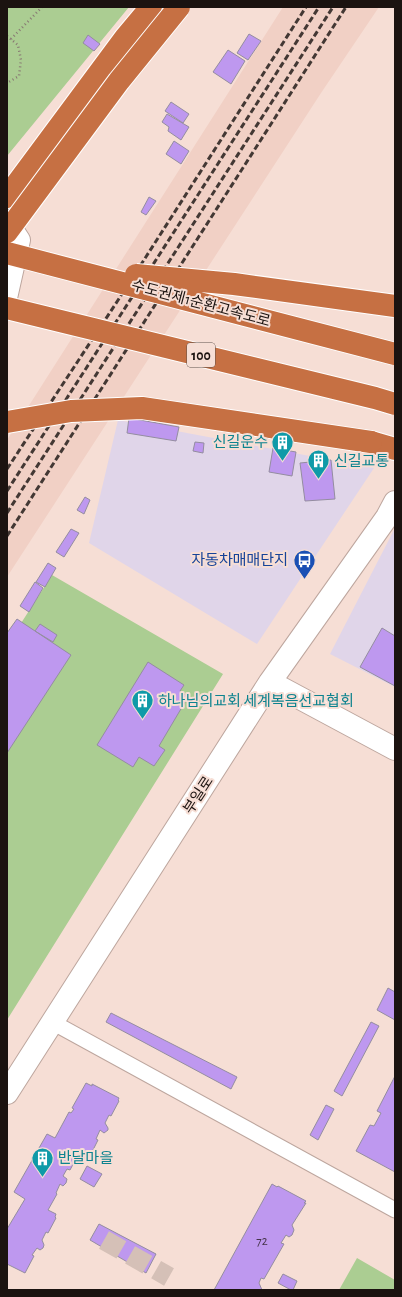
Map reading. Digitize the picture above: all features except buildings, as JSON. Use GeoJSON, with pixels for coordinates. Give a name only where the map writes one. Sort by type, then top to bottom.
{"type":"FeatureCollection","features":[{"type":"Feature","properties":{"kind":"highway"},"geometry":{"type":"LineString","coordinates":[[7,197],[125,38],[151,7]]}},
{"type":"Feature","properties":{"kind":"highway"},"geometry":{"type":"LineString","coordinates":[[7,232],[119,81],[179,7]]}},
{"type":"Feature","properties":{"kind":"highway","name":"수도권제1순환고속도로"},"geometry":{"type":"LineString","coordinates":[[7,253],[395,354]]}},
{"type":"Feature","properties":{"kind":"highway"},"geometry":{"type":"LineString","coordinates":[[69,268],[234,284],[395,306]]}},
{"type":"Feature","properties":{"kind":"highway","name":"100"},"geometry":{"type":"LineString","coordinates":[[7,308],[395,404]]}},
{"type":"Feature","properties":{"kind":"highway"},"geometry":{"type":"LineString","coordinates":[[7,422],[71,411],[142,408],[371,442],[395,449]]}},
{"type":"Feature","properties":{"kind":"street"},"geometry":{"type":"LineString","coordinates":[[7,220],[20,240],[7,298]]}},
{"type":"Feature","properties":{"kind":"street","name":"부일로"},"geometry":{"type":"LineString","coordinates":[[7,1093],[270,682],[387,517],[395,502]]}},
{"type":"Feature","properties":{"kind":"street"},"geometry":{"type":"LineString","coordinates":[[270,682],[395,749]]}},
{"type":"Feature","properties":{"kind":"street"},"geometry":{"type":"LineString","coordinates":[[52,1022],[395,1210]]}},
{"type":"Feature","properties":{"kind":"path"},"geometry":{"type":"LineString","coordinates":[[11,39],[42,7]]}},
{"type":"Feature","properties":{"kind":"path"},"geometry":{"type":"LineString","coordinates":[[7,36],[18,45],[21,60],[19,76],[7,83]]}},
{"type":"Feature","properties":{"kind":"shaded area"},"geometry":{"type":"Polygon","coordinates":[[[283,7],[379,7],[321,93],[7,577],[7,440],[283,7]]]}},
{"type":"Feature","properties":{"kind":"shaded area","name":"신길교통"},"geometry":{"type":"Polygon","coordinates":[[[118,420],[374,468],[257,644],[89,543],[118,420]]]}},
{"type":"Feature","properties":{"kind":"shaded area"},"geometry":{"type":"Polygon","coordinates":[[[395,528],[395,687],[330,654],[395,528]]]}},
{"type":"Feature","properties":{"kind":"green space"},"geometry":{"type":"Polygon","coordinates":[[[7,7],[129,7],[7,156],[7,7]]]}},
{"type":"Feature","properties":{"kind":"green space"},"geometry":{"type":"Polygon","coordinates":[[[52,575],[223,674],[7,1020],[7,645],[52,575]]]}},
{"type":"Feature","properties":{"kind":"green space"},"geometry":{"type":"Polygon","coordinates":[[[357,1258],[395,1280],[395,1290],[339,1290],[357,1258]]]}},
{"type":"Feature","properties":{"kind":"tunnel"},"geometry":{"type":"LineString","coordinates":[[104,1240],[169,1277]]}},
{"type":"Feature","properties":{"kind":"railway"},"geometry":{"type":"LineString","coordinates":[[7,469],[126,288],[306,7]]}},
{"type":"Feature","properties":{"kind":"railway"},"geometry":{"type":"LineString","coordinates":[[7,491],[319,7]]}},
{"type":"Feature","properties":{"kind":"railway"},"geometry":{"type":"LineString","coordinates":[[7,513],[333,7]]}},
{"type":"Feature","properties":{"kind":"railway"},"geometry":{"type":"LineString","coordinates":[[7,536],[346,7]]}},
{"type":"Feature","properties":{"kind":"place","name":"신길운수"},"geometry":{"type":"Point","coordinates":[283,462]}},
{"type":"Feature","properties":{"kind":"place","name":"신길교통"},"geometry":{"type":"Point","coordinates":[318,480]}},
{"type":"Feature","properties":{"kind":"place","name":"자동차매매단지"},"geometry":{"type":"Point","coordinates":[304,580]}},
{"type":"Feature","properties":{"kind":"place","name":"하나님의교회 세계복음선교협회"},"geometry":{"type":"Point","coordinates":[143,720]}},
{"type":"Feature","properties":{"kind":"place","name":"반달마을"},"geometry":{"type":"Point","coordinates":[43,1178]}}]}
